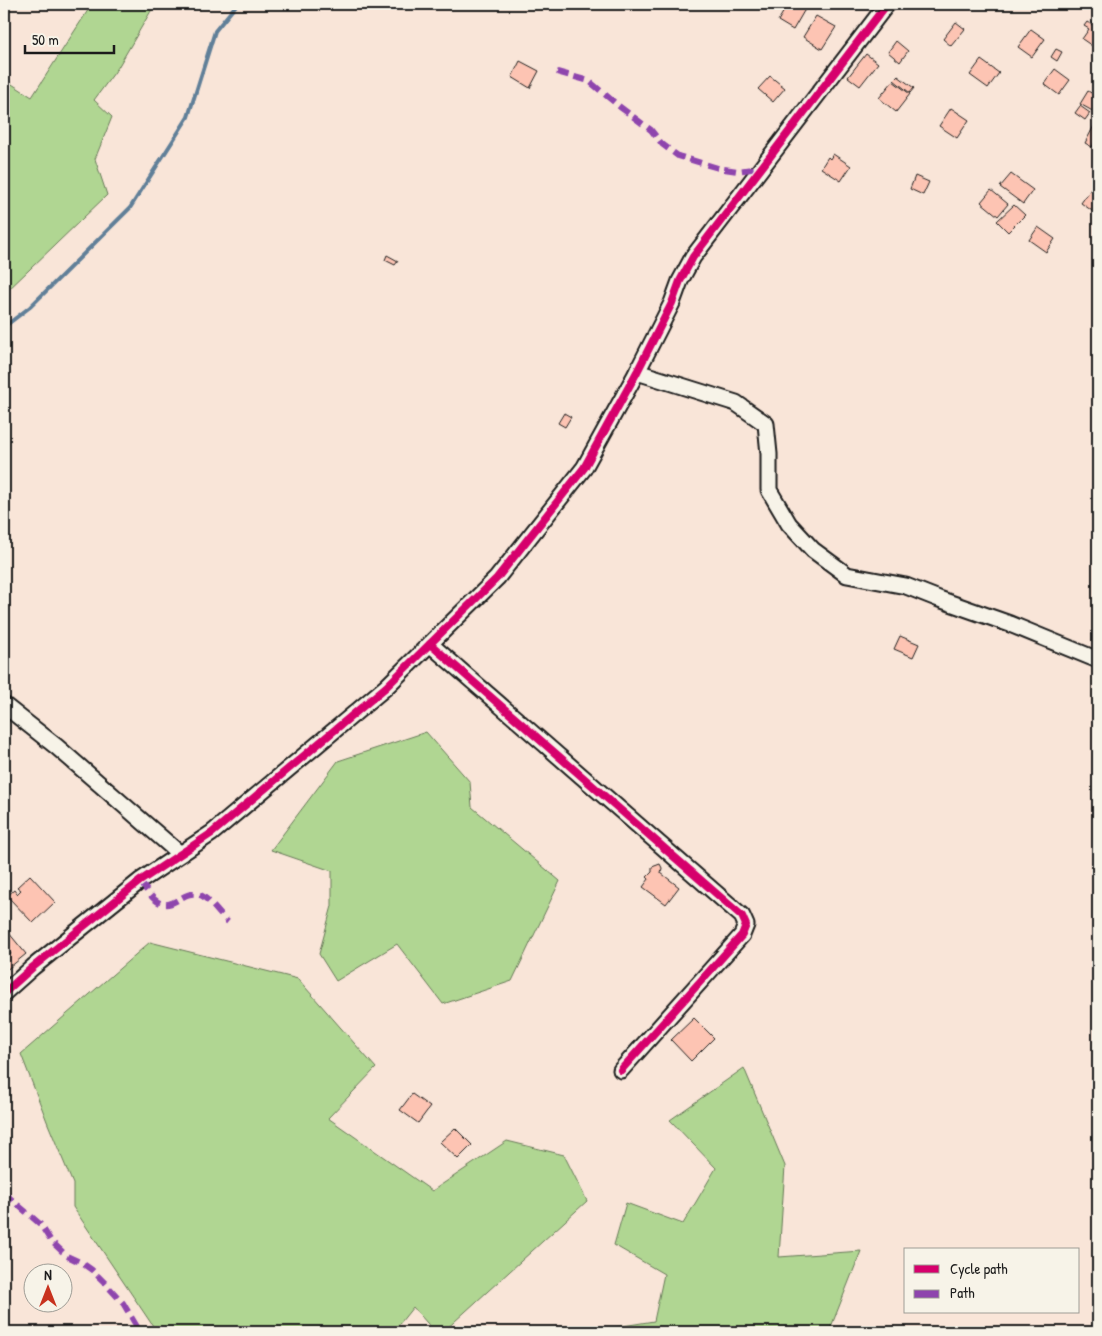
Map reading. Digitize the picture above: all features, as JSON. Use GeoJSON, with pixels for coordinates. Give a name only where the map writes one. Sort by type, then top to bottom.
{"type":"FeatureCollection","features":[{"type":"Feature","properties":{"kind":"street"},"geometry":{"type":"LineString","coordinates":[[4,993],[33,967],[140,881],[212,833],[386,687],[497,578],[584,468],[637,372],[672,303],[680,281],[694,257],[886,4]]}},
{"type":"Feature","properties":{"kind":"street"},"geometry":{"type":"LineString","coordinates":[[637,372],[736,403],[766,424],[769,454],[769,490],[790,524],[813,550],[847,575],[906,586],[1010,624],[1098,660]]}},
{"type":"Feature","properties":{"kind":"street"},"geometry":{"type":"LineString","coordinates":[[430,644],[742,916],[746,925],[742,935],[621,1070]]}},
{"type":"Feature","properties":{"kind":"street"},"geometry":{"type":"LineString","coordinates":[[4,704],[57,747],[180,854]]}},
{"type":"Feature","properties":{"kind":"green space"},"geometry":{"type":"Polygon","coordinates":[[[92,4],[155,4],[117,69],[94,100],[112,117],[95,159],[107,195],[4,294],[4,79],[32,97],[92,4]]]}},
{"type":"Feature","properties":{"kind":"green space"},"geometry":{"type":"Polygon","coordinates":[[[426,732],[470,782],[472,807],[560,881],[512,981],[443,1004],[397,944],[336,981],[319,954],[332,906],[332,871],[271,850],[338,761],[426,732]]]}},
{"type":"Feature","properties":{"kind":"green space"},"geometry":{"type":"Polygon","coordinates":[[[150,942],[298,979],[376,1068],[328,1118],[432,1191],[507,1141],[564,1155],[587,1201],[443,1332],[435,1332],[413,1307],[393,1332],[157,1332],[73,1207],[73,1184],[21,1054],[150,942]]]}},
{"type":"Feature","properties":{"kind":"green space"},"geometry":{"type":"Polygon","coordinates":[[[744,1068],[785,1166],[779,1257],[861,1251],[829,1332],[585,1332],[654,1321],[664,1274],[614,1245],[626,1203],[683,1224],[716,1168],[670,1120],[744,1068]]]}},
{"type":"Feature","properties":{"kind":"building"},"geometry":{"type":"Polygon","coordinates":[[[788,4],[808,4],[793,30],[778,21],[788,4]]]}},
{"type":"Feature","properties":{"kind":"building"},"geometry":{"type":"Polygon","coordinates":[[[816,16],[836,27],[822,49],[803,37],[816,16]]]}},
{"type":"Feature","properties":{"kind":"building"},"geometry":{"type":"Polygon","coordinates":[[[1094,21],[1098,24],[1098,50],[1082,39],[1089,29],[1084,26],[1087,22],[1092,25],[1094,21]]]}},
{"type":"Feature","properties":{"kind":"building"},"geometry":{"type":"Polygon","coordinates":[[[956,22],[965,29],[951,46],[943,39],[956,22]]]}},
{"type":"Feature","properties":{"kind":"building"},"geometry":{"type":"Polygon","coordinates":[[[1031,29],[1045,39],[1032,57],[1018,47],[1031,29]]]}},
{"type":"Feature","properties":{"kind":"building"},"geometry":{"type":"Polygon","coordinates":[[[896,41],[908,51],[900,62],[888,52],[896,41]]]}},
{"type":"Feature","properties":{"kind":"building"},"geometry":{"type":"Polygon","coordinates":[[[1056,49],[1062,52],[1057,61],[1051,57],[1056,49]]]}},
{"type":"Feature","properties":{"kind":"building"},"geometry":{"type":"Polygon","coordinates":[[[866,54],[878,63],[860,86],[848,77],[866,54]]]}},
{"type":"Feature","properties":{"kind":"building"},"geometry":{"type":"Polygon","coordinates":[[[981,60],[999,73],[988,88],[970,75],[981,60]]]}},
{"type":"Feature","properties":{"kind":"building"},"geometry":{"type":"Polygon","coordinates":[[[520,61],[539,71],[530,88],[512,77],[520,61]]]}},
{"type":"Feature","properties":{"kind":"building"},"geometry":{"type":"Polygon","coordinates":[[[1055,69],[1070,80],[1059,95],[1044,84],[1055,69]]]}},
{"type":"Feature","properties":{"kind":"building"},"geometry":{"type":"Polygon","coordinates":[[[770,76],[785,88],[773,102],[758,89],[770,76]]]}},
{"type":"Feature","properties":{"kind":"building"},"geometry":{"type":"Polygon","coordinates":[[[898,76],[914,88],[910,93],[894,80],[898,76]]]}},
{"type":"Feature","properties":{"kind":"building"},"geometry":{"type":"Polygon","coordinates":[[[893,81],[910,94],[896,112],[879,98],[893,81]]]}},
{"type":"Feature","properties":{"kind":"building"},"geometry":{"type":"Polygon","coordinates":[[[1088,91],[1098,97],[1098,114],[1080,104],[1088,91]]]}},
{"type":"Feature","properties":{"kind":"building"},"geometry":{"type":"Polygon","coordinates":[[[1080,106],[1090,113],[1085,120],[1075,113],[1080,106]]]}},
{"type":"Feature","properties":{"kind":"building"},"geometry":{"type":"Polygon","coordinates":[[[951,108],[969,120],[957,138],[939,126],[951,108]]]}},
{"type":"Feature","properties":{"kind":"building"},"geometry":{"type":"Polygon","coordinates":[[[1096,122],[1098,123],[1098,132],[1092,147],[1085,143],[1096,122]]]}},
{"type":"Feature","properties":{"kind":"building"},"geometry":{"type":"Polygon","coordinates":[[[833,154],[851,166],[841,181],[821,168],[828,157],[830,159],[833,154]]]}},
{"type":"Feature","properties":{"kind":"building"},"geometry":{"type":"Polygon","coordinates":[[[1011,174],[1033,190],[1023,204],[1000,187],[1011,174]]]}},
{"type":"Feature","properties":{"kind":"building"},"geometry":{"type":"Polygon","coordinates":[[[915,176],[929,182],[923,195],[910,189],[915,176]]]}},
{"type":"Feature","properties":{"kind":"building"},"geometry":{"type":"Polygon","coordinates":[[[1091,189],[1098,194],[1098,215],[1081,203],[1091,189]]]}},
{"type":"Feature","properties":{"kind":"building"},"geometry":{"type":"Polygon","coordinates":[[[991,190],[1008,204],[998,216],[981,202],[991,190]]]}},
{"type":"Feature","properties":{"kind":"building"},"geometry":{"type":"Polygon","coordinates":[[[1014,205],[1025,215],[1008,232],[997,221],[1014,205]]]}},
{"type":"Feature","properties":{"kind":"building"},"geometry":{"type":"Polygon","coordinates":[[[1038,227],[1055,239],[1046,252],[1029,240],[1038,227]]]}},
{"type":"Feature","properties":{"kind":"building"},"geometry":{"type":"Polygon","coordinates":[[[387,255],[398,261],[395,265],[385,260],[387,255]]]}},
{"type":"Feature","properties":{"kind":"building"},"geometry":{"type":"Polygon","coordinates":[[[564,413],[571,417],[565,427],[558,423],[564,413]]]}},
{"type":"Feature","properties":{"kind":"building"},"geometry":{"type":"Polygon","coordinates":[[[900,636],[919,644],[913,657],[894,649],[900,636]]]}},
{"type":"Feature","properties":{"kind":"building"},"geometry":{"type":"Polygon","coordinates":[[[660,864],[662,868],[661,873],[679,887],[666,904],[643,887],[649,879],[647,877],[652,872],[652,867],[660,864]]]}},
{"type":"Feature","properties":{"kind":"building"},"geometry":{"type":"Polygon","coordinates":[[[30,875],[55,902],[33,923],[7,896],[14,890],[17,894],[21,890],[17,887],[30,875]]]}},
{"type":"Feature","properties":{"kind":"building"},"geometry":{"type":"Polygon","coordinates":[[[4,927],[26,954],[4,972],[4,960],[11,954],[4,945],[4,927]]]}},
{"type":"Feature","properties":{"kind":"building"},"geometry":{"type":"Polygon","coordinates":[[[694,1018],[714,1038],[691,1061],[671,1040],[694,1018]]]}},
{"type":"Feature","properties":{"kind":"building"},"geometry":{"type":"Polygon","coordinates":[[[412,1094],[430,1107],[418,1123],[400,1110],[412,1094]]]}},
{"type":"Feature","properties":{"kind":"building"},"geometry":{"type":"Polygon","coordinates":[[[455,1128],[472,1145],[458,1159],[440,1142],[455,1128]]]}},
{"type":"Feature","properties":{"kind":"waterway"},"geometry":{"type":"LineString","coordinates":[[4,327],[30,307],[130,208],[188,117],[215,31],[237,4]]}},
{"type":"Feature","properties":{"kind":"marked path"},"geometry":{"type":"LineString","coordinates":[[557,72],[589,81],[651,130],[662,144],[678,156],[718,168],[737,171],[760,168]]}},
{"type":"Feature","properties":{"kind":"marked path"},"geometry":{"type":"LineString","coordinates":[[140,881],[152,897],[161,903],[172,903],[187,895],[203,896],[228,922]]}},
{"type":"Feature","properties":{"kind":"marked path"},"geometry":{"type":"LineString","coordinates":[[4,1193],[40,1224],[51,1241],[67,1256],[92,1270],[104,1282],[123,1303],[140,1332]]}},
{"type":"Feature","properties":{"kind":"cycle path"},"geometry":{"type":"LineString","coordinates":[[4,993],[33,967],[140,881],[212,833],[386,687],[497,578],[584,468],[637,372],[693,257],[887,4]]}},
{"type":"Feature","properties":{"kind":"cycle path"},"geometry":{"type":"LineString","coordinates":[[430,644],[742,916],[746,925],[742,935],[621,1070]]}}]}
